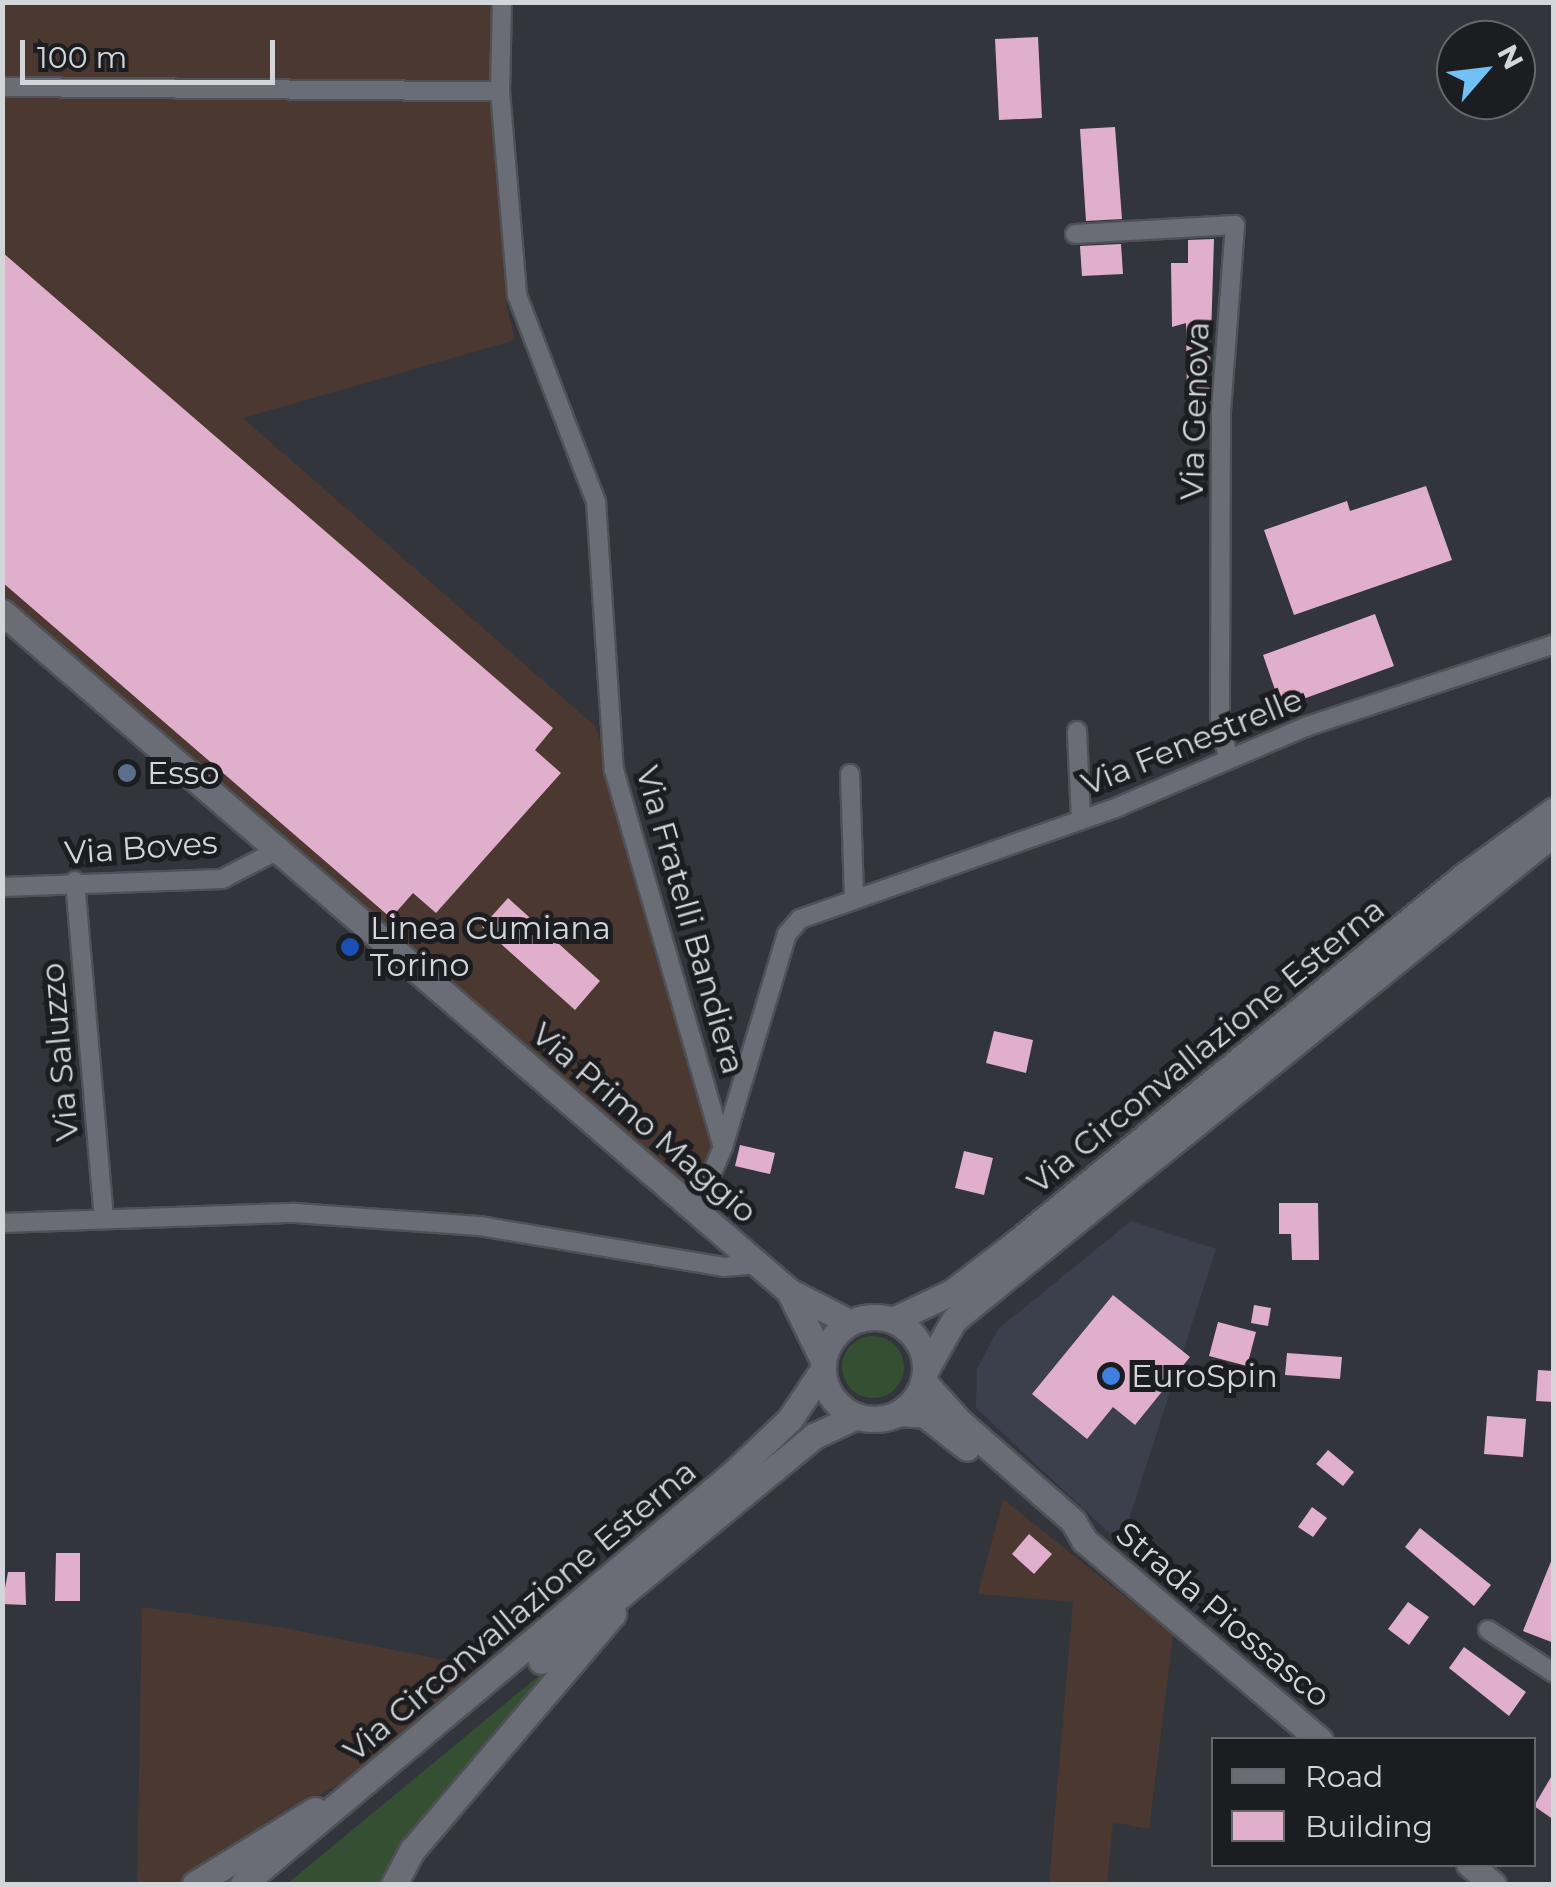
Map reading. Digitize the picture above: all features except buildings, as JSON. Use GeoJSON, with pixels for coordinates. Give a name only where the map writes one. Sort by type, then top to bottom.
{"type":"FeatureCollection","features":[{"type":"Feature","properties":{"kind":"main road","name":"Via Primo Maggio"},"geometry":{"type":"LineString","coordinates":[[2,612],[789,1291],[850,1322]]}},
{"type":"Feature","properties":{"kind":"main road","name":"Via Circonvallazione Esterna"},"geometry":{"type":"LineString","coordinates":[[894,1320],[952,1292],[1012,1246],[1465,875],[1554,810]]}},
{"type":"Feature","properties":{"kind":"main road","name":"Via Circonvallazione Esterna"},"geometry":{"type":"LineString","coordinates":[[924,1376],[954,1320],[1554,833]]}},
{"type":"Feature","properties":{"kind":"main road","name":"Via Primo Maggio"},"geometry":{"type":"LineString","coordinates":[[789,1291],[823,1365]]}},
{"type":"Feature","properties":{"kind":"main road"},"geometry":{"type":"LineString","coordinates":[[894,1320],[916,1339],[924,1376],[898,1413],[856,1416],[832,1397],[823,1365],[834,1335],[850,1322],[894,1320]]}},
{"type":"Feature","properties":{"kind":"main road","name":"Via Circonvallazione Esterna"},"geometry":{"type":"LineString","coordinates":[[271,1884],[630,1575],[790,1419],[823,1365]]}},
{"type":"Feature","properties":{"kind":"main road","name":"Strada Piossasco"},"geometry":{"type":"LineString","coordinates":[[924,1376],[960,1422],[1072,1521],[1084,1540]]}},
{"type":"Feature","properties":{"kind":"main road","name":"Strada Piossasco"},"geometry":{"type":"LineString","coordinates":[[898,1413],[925,1415],[1084,1540],[1316,1737]]}},
{"type":"Feature","properties":{"kind":"main road","name":"Via Circonvallazione Esterna"},"geometry":{"type":"LineString","coordinates":[[244,1884],[630,1575],[814,1436],[856,1416]]}},
{"type":"Feature","properties":{"kind":"main road"},"geometry":{"type":"LineString","coordinates":[[394,1884],[413,1849],[630,1575]]}},
{"type":"Feature","properties":{"kind":"main road"},"geometry":{"type":"LineString","coordinates":[[195,1884],[384,1769]]}},
{"type":"Feature","properties":{"kind":"main road"},"geometry":{"type":"LineString","coordinates":[[1473,1867],[1493,1884]]}},
{"type":"Feature","properties":{"kind":"street","name":"Via Fratelli Bandiera"},"geometry":{"type":"LineString","coordinates":[[502,2],[500,91],[517,294],[596,502],[614,770],[723,1147]]}},
{"type":"Feature","properties":{"kind":"street"},"geometry":{"type":"LineString","coordinates":[[2,86],[500,91]]}},
{"type":"Feature","properties":{"kind":"street","name":"Via Genova"},"geometry":{"type":"LineString","coordinates":[[1075,234],[1235,225],[1221,410],[1220,718],[1228,758]]}},
{"type":"Feature","properties":{"kind":"street","name":"Via Fenestrelle"},"geometry":{"type":"LineString","coordinates":[[696,1210],[723,1147],[787,934],[800,919],[854,896],[1081,820],[1228,758],[1554,644]]}},
{"type":"Feature","properties":{"kind":"street"},"geometry":{"type":"LineString","coordinates":[[1077,731],[1081,820]]}},
{"type":"Feature","properties":{"kind":"street"},"geometry":{"type":"LineString","coordinates":[[850,774],[854,896]]}},
{"type":"Feature","properties":{"kind":"street","name":"Via Boves"},"geometry":{"type":"LineString","coordinates":[[2,887],[75,881],[222,878],[278,850]]}},
{"type":"Feature","properties":{"kind":"street","name":"Via Saluzzo"},"geometry":{"type":"LineString","coordinates":[[75,881],[104,1218]]}},
{"type":"Feature","properties":{"kind":"street"},"geometry":{"type":"LineString","coordinates":[[2,1222],[295,1213],[480,1226],[724,1267],[758,1264]]}},
{"type":"Feature","properties":{"kind":"street"},"geometry":{"type":"LineString","coordinates":[[1488,1630],[1554,1673]]}},
{"type":"Feature","properties":{"kind":"shaded area"},"geometry":{"type":"Polygon","coordinates":[[[3,3],[495,3],[507,308],[515,340],[243,418],[596,727],[723,1147],[696,1210],[3,612],[3,3]]]}},
{"type":"Feature","properties":{"kind":"shaded area"},"geometry":{"type":"Polygon","coordinates":[[[1131,1221],[1216,1249],[1121,1544],[976,1408],[977,1369],[998,1329],[1131,1221]]]}},
{"type":"Feature","properties":{"kind":"shaded area"},"geometry":{"type":"Polygon","coordinates":[[[1003,1499],[1173,1635],[1149,1829],[1113,1822],[1107,1884],[1049,1884],[1073,1602],[978,1594],[1003,1499]]]}},
{"type":"Feature","properties":{"kind":"shaded area"},"geometry":{"type":"Polygon","coordinates":[[[142,1607],[279,1627],[489,1669],[365,1770],[248,1834],[178,1884],[137,1884],[142,1607]]]}},
{"type":"Feature","properties":{"kind":"green space"},"geometry":{"type":"Polygon","coordinates":[[[873,1336],[895,1345],[904,1367],[895,1389],[873,1398],[851,1389],[842,1367],[851,1345],[873,1336]]]}},
{"type":"Feature","properties":{"kind":"green space"},"geometry":{"type":"Polygon","coordinates":[[[564,1655],[403,1842],[379,1884],[287,1884],[564,1655]]]}},
{"type":"Feature","properties":{"kind":"place","name":"Esso"},"geometry":{"type":"Point","coordinates":[127,773]}},
{"type":"Feature","properties":{"kind":"place","name":"Linea Cumiana Torino"},"geometry":{"type":"Point","coordinates":[350,947]}},
{"type":"Feature","properties":{"kind":"place","name":"EuroSpin"},"geometry":{"type":"Point","coordinates":[1111,1376]}}]}
